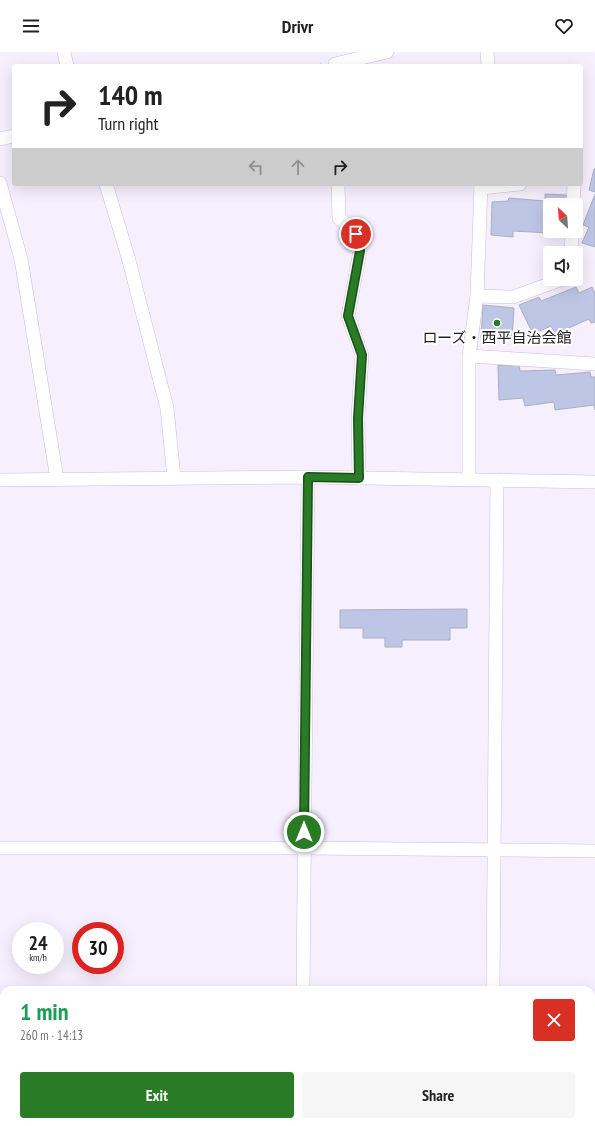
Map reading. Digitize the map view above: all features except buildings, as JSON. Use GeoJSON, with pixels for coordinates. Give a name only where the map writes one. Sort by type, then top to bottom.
{"type":"FeatureCollection","features":[{"type":"Feature","properties":{"kind":"street"},"geometry":{"type":"LineString","coordinates":[[64,52],[67,64]]}},
{"type":"Feature","properties":{"kind":"street"},"geometry":{"type":"LineString","coordinates":[[335,64],[387,52]]}},
{"type":"Feature","properties":{"kind":"street"},"geometry":{"type":"LineString","coordinates":[[487,52],[488,64]]}},
{"type":"Feature","properties":{"kind":"street"},"geometry":{"type":"LineString","coordinates":[[0,139],[12,136]]}},
{"type":"Feature","properties":{"kind":"street"},"geometry":{"type":"LineString","coordinates":[[0,183],[21,260],[57,479]]}},
{"type":"Feature","properties":{"kind":"street"},"geometry":{"type":"LineString","coordinates":[[107,186],[128,257],[167,408],[174,478]]}},
{"type":"Feature","properties":{"kind":"street"},"geometry":{"type":"LineString","coordinates":[[338,186],[339,218],[356,234],[360,251],[348,316],[362,355],[358,418],[359,478]]}},
{"type":"Feature","properties":{"kind":"street"},"geometry":{"type":"LineString","coordinates":[[469,479],[469,356],[477,296],[481,186]]}},
{"type":"Feature","properties":{"kind":"street"},"geometry":{"type":"LineString","coordinates":[[573,198],[574,186]]}},
{"type":"Feature","properties":{"kind":"street"},"geometry":{"type":"LineString","coordinates":[[477,296],[513,297],[544,286]]}},
{"type":"Feature","properties":{"kind":"street"},"geometry":{"type":"LineString","coordinates":[[469,356],[595,364]]}},
{"type":"Feature","properties":{"kind":"street"},"geometry":{"type":"LineString","coordinates":[[0,480],[308,477],[595,482]]}},
{"type":"Feature","properties":{"kind":"street"},"geometry":{"type":"LineString","coordinates":[[302,986],[308,477]]}},
{"type":"Feature","properties":{"kind":"street"},"geometry":{"type":"LineString","coordinates":[[493,986],[497,480]]}},
{"type":"Feature","properties":{"kind":"street"},"geometry":{"type":"LineString","coordinates":[[0,848],[304,848],[595,851]]}},
{"type":"Feature","properties":{"kind":"place","name":"ローズ・西平自治会館"},"geometry":{"type":"Point","coordinates":[497,323]}},
{"type":"Feature","properties":{"kind":"route"},"geometry":{"type":"LineString","coordinates":[[304,832],[308,477],[359,478],[358,418],[362,355],[348,316],[360,251],[356,234]]}}]}
